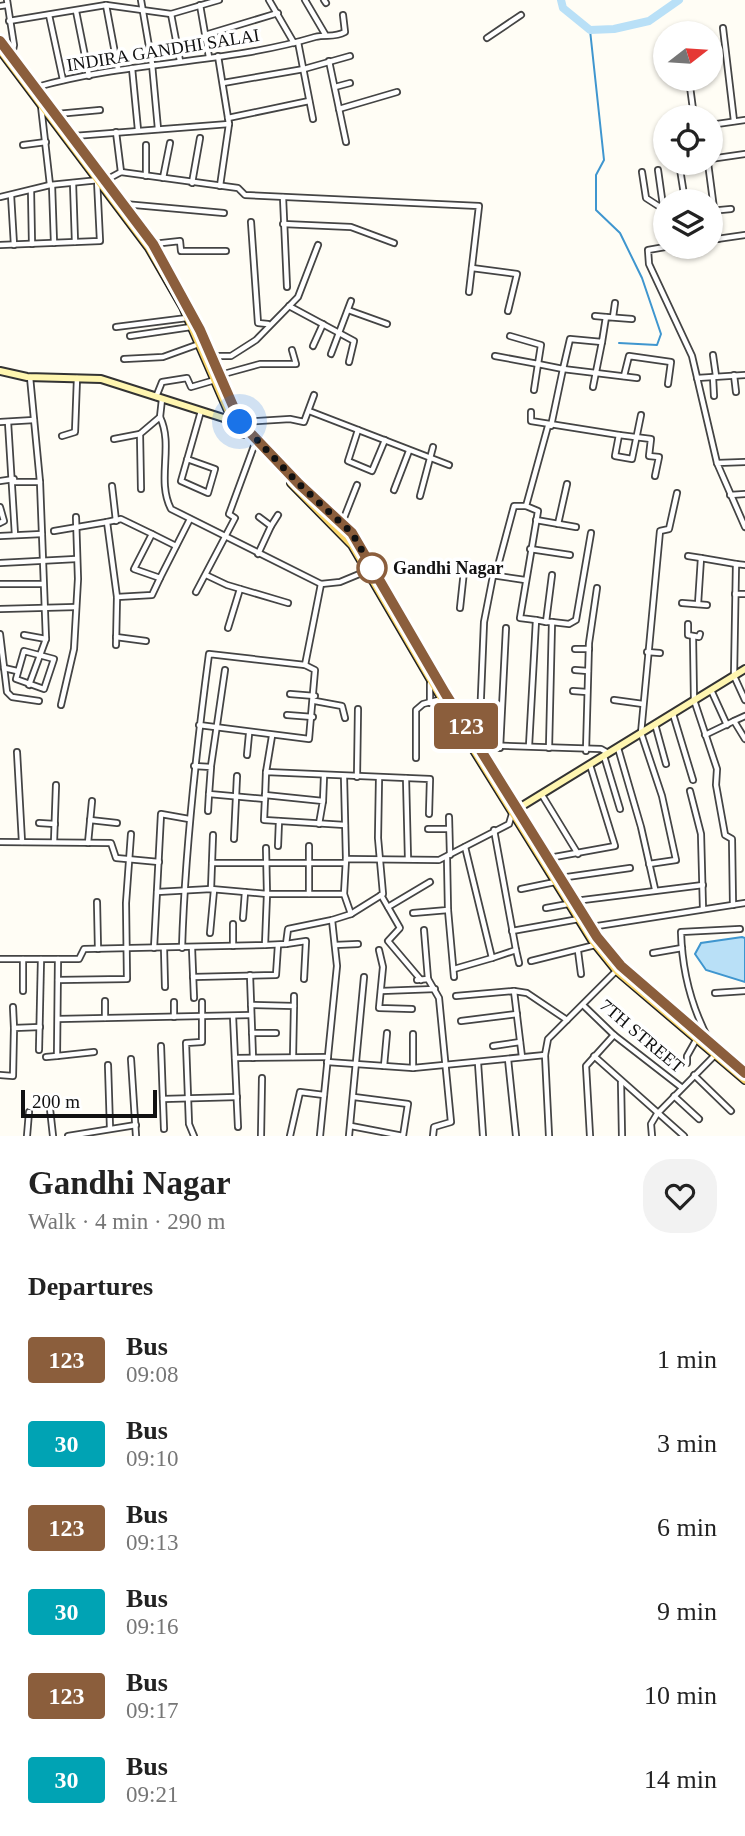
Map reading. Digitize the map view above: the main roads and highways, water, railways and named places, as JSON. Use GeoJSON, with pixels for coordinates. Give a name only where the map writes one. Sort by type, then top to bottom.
{"type":"FeatureCollection","features":[{"type":"Feature","properties":{"kind":"main road"},"geometry":{"type":"LineString","coordinates":[[0,41],[10,58],[74,136],[101,180],[124,204],[153,244],[237,422],[254,446],[342,531],[370,570],[514,811],[572,902],[619,968],[745,1080]]}},
{"type":"Feature","properties":{"kind":"main road"},"geometry":{"type":"LineString","coordinates":[[0,50],[10,58]]}},
{"type":"Feature","properties":{"kind":"main road"},"geometry":{"type":"LineString","coordinates":[[35,89],[40,100],[149,248],[208,356]]}},
{"type":"Feature","properties":{"kind":"main road"},"geometry":{"type":"LineString","coordinates":[[237,422],[352,533],[442,699],[476,747]]}},
{"type":"Feature","properties":{"kind":"main road"},"geometry":{"type":"LineString","coordinates":[[514,811],[548,858],[558,880]]}},
{"type":"Feature","properties":{"kind":"main road"},"geometry":{"type":"LineString","coordinates":[[572,902],[579,919],[596,944],[619,968],[696,1040],[745,1073]]}},
{"type":"Feature","properties":{"kind":"water"},"geometry":{"type":"Polygon","coordinates":[[[745,938],[745,982],[706,970],[695,954],[701,943],[745,938]]]}},
{"type":"Feature","properties":{"kind":"waterway"},"geometry":{"type":"LineString","coordinates":[[561,0],[563,8],[590,30],[614,29],[649,21],[679,0]]}},
{"type":"Feature","properties":{"kind":"waterway"},"geometry":{"type":"LineString","coordinates":[[590,30],[604,160],[596,175],[596,210],[620,233],[642,278],[661,334],[657,345],[619,343]]}},
{"type":"Feature","properties":{"kind":"place","name":"Gandhi Nagar"},"geometry":{"type":"Point","coordinates":[372,568]}}]}
